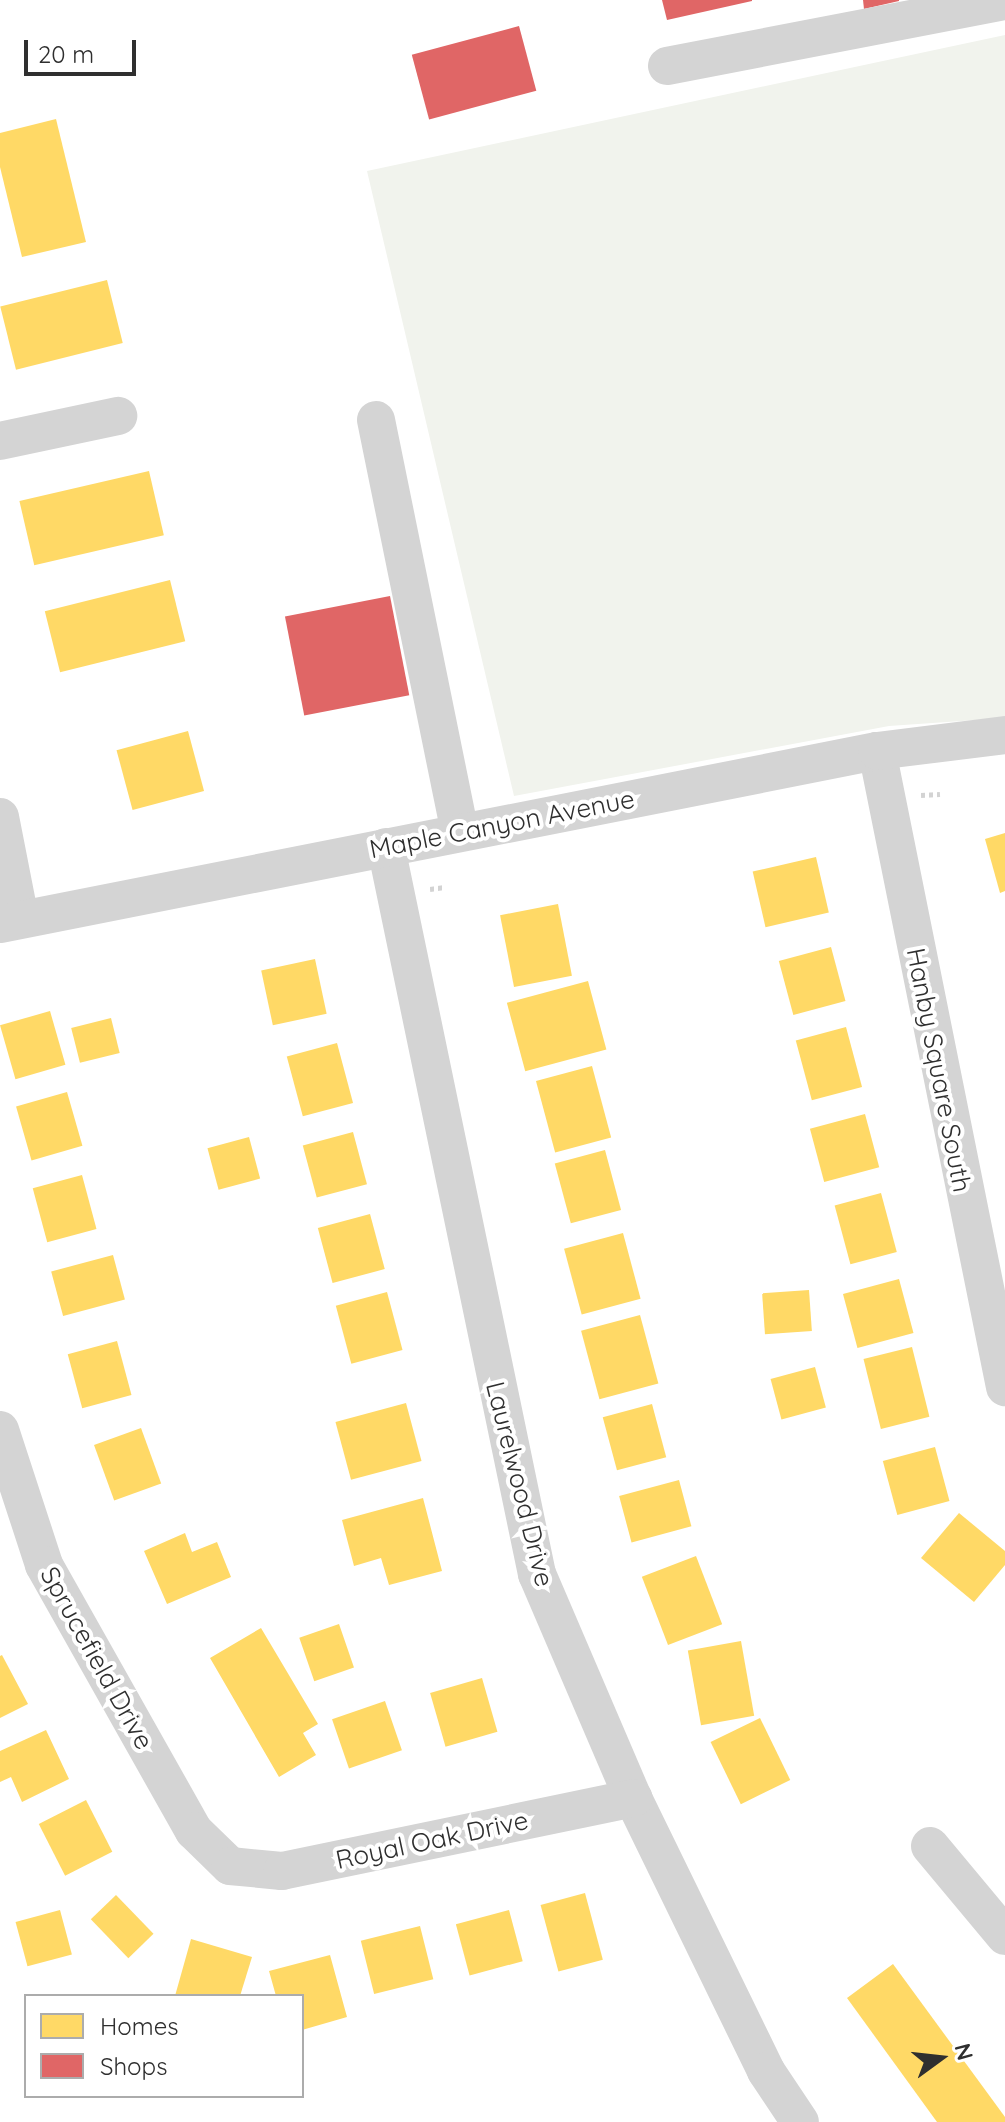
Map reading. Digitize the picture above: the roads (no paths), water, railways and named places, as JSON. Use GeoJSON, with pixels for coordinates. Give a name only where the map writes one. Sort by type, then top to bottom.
{"type":"FeatureCollection","features":[{"type":"Feature","properties":{"kind":"street"},"geometry":{"type":"LineString","coordinates":[[667,66],[1005,1]]}},
{"type":"Feature","properties":{"kind":"street"},"geometry":{"type":"LineString","coordinates":[[0,441],[118,416]]}},
{"type":"Feature","properties":{"kind":"street"},"geometry":{"type":"LineString","coordinates":[[376,420],[460,832]]}},
{"type":"Feature","properties":{"kind":"street","name":"Maple Canyon Avenue"},"geometry":{"type":"LineString","coordinates":[[10,921],[877,751],[1005,735]]}},
{"type":"Feature","properties":{"kind":"street","name":"Hanby Square South"},"geometry":{"type":"LineString","coordinates":[[877,751],[1005,1387]]}},
{"type":"Feature","properties":{"kind":"street"},"geometry":{"type":"LineString","coordinates":[[0,817],[10,921]]}},
{"type":"Feature","properties":{"kind":"street","name":"Laurelwood Drive"},"geometry":{"type":"LineString","coordinates":[[386,847],[537,1574],[633,1798],[766,2071],[800,2122]]}},
{"type":"Feature","properties":{"kind":"street","name":"Sprucefield Drive"},"geometry":{"type":"LineString","coordinates":[[0,1430],[44,1565],[194,1831],[230,1866]]}},
{"type":"Feature","properties":{"kind":"street","name":"Royal Oak Drive"},"geometry":{"type":"LineString","coordinates":[[230,1866],[282,1871],[633,1798]]}},
{"type":"Feature","properties":{"kind":"street"},"geometry":{"type":"LineString","coordinates":[[930,1846],[1005,1936]]}}]}
